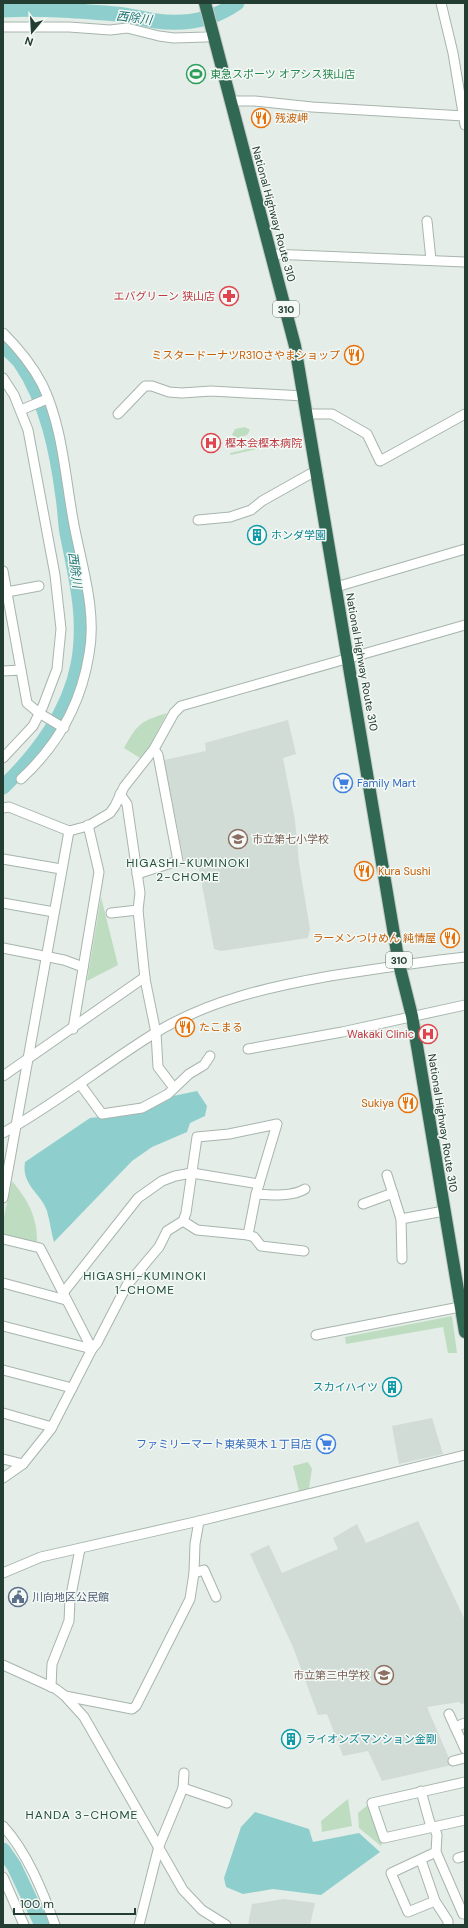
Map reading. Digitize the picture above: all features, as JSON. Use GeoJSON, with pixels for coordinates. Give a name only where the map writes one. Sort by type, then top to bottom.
{"type":"FeatureCollection","features":[{"type":"Feature","properties":{"kind":"highway","name":"National Highway Route 310"},"geometry":{"type":"LineString","coordinates":[[205,3],[232,101],[295,346],[318,472],[399,964],[412,1016],[444,1211],[463,1306],[465,1332]]}},
{"type":"Feature","properties":{"kind":"street"},"geometry":{"type":"LineString","coordinates":[[232,101],[255,101],[305,107],[464,120],[453,53],[441,3]]}},
{"type":"Feature","properties":{"kind":"street"},"geometry":{"type":"LineString","coordinates":[[3,28],[70,27],[110,30],[127,28],[174,38],[206,37],[213,33]]}},
{"type":"Feature","properties":{"kind":"street"},"geometry":{"type":"LineString","coordinates":[[427,221],[431,260]]}},
{"type":"Feature","properties":{"kind":"street"},"geometry":{"type":"LineString","coordinates":[[271,254],[465,262]]}},
{"type":"Feature","properties":{"kind":"street"},"geometry":{"type":"LineString","coordinates":[[3,333],[28,361],[42,384],[58,430],[91,620],[90,652],[74,705],[43,758],[21,780]]}},
{"type":"Feature","properties":{"kind":"street"},"geometry":{"type":"LineString","coordinates":[[3,378],[23,409],[43,508],[60,615],[60,654],[40,714],[33,726],[3,758]]}},
{"type":"Feature","properties":{"kind":"street"},"geometry":{"type":"LineString","coordinates":[[118,414],[145,386],[152,386],[169,392],[182,393],[211,391],[304,396]]}},
{"type":"Feature","properties":{"kind":"street"},"geometry":{"type":"LineString","coordinates":[[23,409],[46,399]]}},
{"type":"Feature","properties":{"kind":"street"},"geometry":{"type":"LineString","coordinates":[[307,414],[332,414],[367,434],[380,461],[465,414]]}},
{"type":"Feature","properties":{"kind":"street"},"geometry":{"type":"LineString","coordinates":[[198,520],[230,517],[251,510],[262,501],[310,474],[318,472]]}},
{"type":"Feature","properties":{"kind":"street"},"geometry":{"type":"LineString","coordinates":[[336,587],[465,549]]}},
{"type":"Feature","properties":{"kind":"street"},"geometry":{"type":"LineString","coordinates":[[3,571],[28,703],[40,714],[62,727]]}},
{"type":"Feature","properties":{"kind":"street"},"geometry":{"type":"LineString","coordinates":[[7,592],[40,586]]}},
{"type":"Feature","properties":{"kind":"street"},"geometry":{"type":"LineString","coordinates":[[3,808],[9,807],[68,831],[88,825],[110,813],[120,794],[154,749],[174,713],[181,706],[465,625]]}},
{"type":"Feature","properties":{"kind":"street"},"geometry":{"type":"LineString","coordinates":[[3,671],[21,670]]}},
{"type":"Feature","properties":{"kind":"street"},"geometry":{"type":"LineString","coordinates":[[137,874],[178,861],[158,755],[154,749]]}},
{"type":"Feature","properties":{"kind":"street"},"geometry":{"type":"LineString","coordinates":[[120,794],[127,804],[140,893],[138,910],[145,977],[156,1033],[158,1067],[174,1088]]}},
{"type":"Feature","properties":{"kind":"street"},"geometry":{"type":"LineString","coordinates":[[73,1029],[99,872],[88,825]]}},
{"type":"Feature","properties":{"kind":"street"},"geometry":{"type":"LineString","coordinates":[[3,1198],[4,1185],[16,1126],[68,831]]}},
{"type":"Feature","properties":{"kind":"street"},"geometry":{"type":"LineString","coordinates":[[3,859],[62,869]]}},
{"type":"Feature","properties":{"kind":"street"},"geometry":{"type":"LineString","coordinates":[[3,903],[54,912]]}},
{"type":"Feature","properties":{"kind":"street"},"geometry":{"type":"LineString","coordinates":[[111,913],[138,910]]}},
{"type":"Feature","properties":{"kind":"street"},"geometry":{"type":"LineString","coordinates":[[3,948],[46,956],[83,967]]}},
{"type":"Feature","properties":{"kind":"street"},"geometry":{"type":"LineString","coordinates":[[3,1134],[156,1033],[193,1013],[224,1001],[278,985],[399,964],[465,957]]}},
{"type":"Feature","properties":{"kind":"street"},"geometry":{"type":"LineString","coordinates":[[3,1076],[73,1029],[145,977]]}},
{"type":"Feature","properties":{"kind":"street"},"geometry":{"type":"LineString","coordinates":[[248,1049],[342,1032],[465,1005]]}},
{"type":"Feature","properties":{"kind":"street"},"geometry":{"type":"LineString","coordinates":[[80,1084],[102,1114],[142,1108],[168,1094],[189,1074],[204,1065],[210,1056]]}},
{"type":"Feature","properties":{"kind":"street"},"geometry":{"type":"LineString","coordinates":[[3,1478],[23,1464],[52,1427],[127,1285],[159,1247],[167,1231],[183,1221],[186,1213],[197,1137],[228,1134],[277,1124],[256,1194],[248,1235]]}},
{"type":"Feature","properties":{"kind":"street"},"geometry":{"type":"LineString","coordinates":[[65,1296],[138,1198],[162,1181],[175,1176],[192,1173],[259,1184]]}},
{"type":"Feature","properties":{"kind":"street"},"geometry":{"type":"LineString","coordinates":[[387,1175],[400,1219],[402,1259]]}},
{"type":"Feature","properties":{"kind":"street"},"geometry":{"type":"LineString","coordinates":[[256,1194],[276,1195],[300,1192],[305,1189]]}},
{"type":"Feature","properties":{"kind":"street"},"geometry":{"type":"LineString","coordinates":[[363,1204],[393,1193]]}},
{"type":"Feature","properties":{"kind":"street"},"geometry":{"type":"LineString","coordinates":[[400,1219],[444,1211]]}},
{"type":"Feature","properties":{"kind":"street"},"geometry":{"type":"LineString","coordinates":[[183,1221],[196,1230],[248,1235],[254,1237],[261,1246],[304,1251]]}},
{"type":"Feature","properties":{"kind":"street"},"geometry":{"type":"LineString","coordinates":[[3,1239],[40,1248],[92,1349]]}},
{"type":"Feature","properties":{"kind":"street"},"geometry":{"type":"LineString","coordinates":[[3,1283],[65,1296]]}},
{"type":"Feature","properties":{"kind":"street"},"geometry":{"type":"LineString","coordinates":[[316,1335],[463,1306]]}},
{"type":"Feature","properties":{"kind":"street"},"geometry":{"type":"LineString","coordinates":[[3,1326],[92,1349]]}},
{"type":"Feature","properties":{"kind":"street"},"geometry":{"type":"LineString","coordinates":[[3,1370],[72,1388]]}},
{"type":"Feature","properties":{"kind":"street"},"geometry":{"type":"LineString","coordinates":[[3,1413],[52,1427]]}},
{"type":"Feature","properties":{"kind":"street"},"geometry":{"type":"LineString","coordinates":[[3,1573],[41,1557],[199,1521],[465,1455]]}},
{"type":"Feature","properties":{"kind":"street"},"geometry":{"type":"LineString","coordinates":[[3,1459],[23,1464]]}},
{"type":"Feature","properties":{"kind":"street"},"geometry":{"type":"LineString","coordinates":[[65,1696],[132,1709],[136,1706],[190,1599],[194,1573],[195,1544],[199,1521]]}},
{"type":"Feature","properties":{"kind":"street"},"geometry":{"type":"LineString","coordinates":[[51,1687],[52,1664],[69,1621],[70,1600],[80,1549]]}},
{"type":"Feature","properties":{"kind":"street"},"geometry":{"type":"LineString","coordinates":[[194,1573],[204,1570],[216,1597]]}},
{"type":"Feature","properties":{"kind":"street"},"geometry":{"type":"LineString","coordinates":[[3,1665],[51,1687],[65,1696],[84,1717],[183,1890],[202,1910],[226,1925]]}},
{"type":"Feature","properties":{"kind":"street"},"geometry":{"type":"LineString","coordinates":[[449,1714],[465,1749]]}},
{"type":"Feature","properties":{"kind":"street"},"geometry":{"type":"LineString","coordinates":[[455,1727],[465,1723]]}},
{"type":"Feature","properties":{"kind":"street"},"geometry":{"type":"LineString","coordinates":[[453,1761],[465,1758]]}},
{"type":"Feature","properties":{"kind":"street"},"geometry":{"type":"LineString","coordinates":[[139,1925],[159,1846],[183,1788],[184,1773]]}},
{"type":"Feature","properties":{"kind":"street"},"geometry":{"type":"LineString","coordinates":[[465,1782],[372,1803],[384,1838],[465,1820]]}},
{"type":"Feature","properties":{"kind":"street"},"geometry":{"type":"LineString","coordinates":[[183,1788],[227,1803]]}},
{"type":"Feature","properties":{"kind":"street"},"geometry":{"type":"LineString","coordinates":[[421,1791],[432,1827],[437,1835],[436,1852],[463,1914]]}},
{"type":"Feature","properties":{"kind":"street"},"geometry":{"type":"LineString","coordinates":[[3,1826],[12,1836],[40,1887],[55,1925]]}},
{"type":"Feature","properties":{"kind":"street"},"geometry":{"type":"LineString","coordinates":[[435,1901],[408,1912],[392,1874],[436,1852]]}},
{"type":"Feature","properties":{"kind":"street"},"geometry":{"type":"LineString","coordinates":[[421,1860],[435,1901],[448,1921],[448,1925]]}},
{"type":"Feature","properties":{"kind":"street"},"geometry":{"type":"LineString","coordinates":[[3,1877],[24,1925]]}},
{"type":"Feature","properties":{"kind":"shaded area","name":"市立第七小学校"},"geometry":{"type":"Polygon","coordinates":[[[288,720],[296,754],[283,758],[295,820],[299,863],[310,929],[308,938],[221,951],[214,949],[197,858],[184,861],[164,760],[206,751],[205,743],[288,720]]]}},
{"type":"Feature","properties":{"kind":"shaded area"},"geometry":{"type":"Polygon","coordinates":[[[432,1418],[443,1454],[399,1464],[392,1426],[432,1418]]]}},
{"type":"Feature","properties":{"kind":"shaded area","name":"市立第三中学校"},"geometry":{"type":"Polygon","coordinates":[[[418,1521],[465,1620],[465,1703],[461,1704],[459,1702],[427,1707],[452,1765],[382,1781],[368,1751],[343,1756],[327,1714],[318,1715],[293,1647],[250,1554],[269,1545],[282,1573],[338,1549],[333,1538],[357,1524],[366,1543],[418,1521]]]}},
{"type":"Feature","properties":{"kind":"shaded area"},"geometry":{"type":"Polygon","coordinates":[[[284,1899],[315,1903],[310,1925],[248,1925],[252,1904],[284,1899]]]}},
{"type":"Feature","properties":{"kind":"green space"},"geometry":{"type":"Polygon","coordinates":[[[245,427],[250,430],[247,435],[237,438],[232,435],[235,429],[245,427]]]}},
{"type":"Feature","properties":{"kind":"green space"},"geometry":{"type":"Polygon","coordinates":[[[261,446],[261,448],[231,455],[230,453],[261,446]]]}},
{"type":"Feature","properties":{"kind":"green space"},"geometry":{"type":"Polygon","coordinates":[[[167,713],[150,745],[140,758],[124,748],[136,728],[151,718],[167,713]]]}},
{"type":"Feature","properties":{"kind":"green space"},"geometry":{"type":"Polygon","coordinates":[[[101,897],[118,965],[87,981],[101,897]]]}},
{"type":"Feature","properties":{"kind":"green space"},"geometry":{"type":"Polygon","coordinates":[[[12,1181],[27,1201],[33,1216],[37,1232],[37,1241],[33,1244],[3,1236],[3,1221],[12,1181]]]}},
{"type":"Feature","properties":{"kind":"green space"},"geometry":{"type":"Polygon","coordinates":[[[452,1316],[457,1353],[448,1353],[443,1327],[346,1344],[345,1337],[452,1316]]]}},
{"type":"Feature","properties":{"kind":"green space"},"geometry":{"type":"Polygon","coordinates":[[[308,1462],[312,1469],[308,1494],[299,1491],[293,1466],[308,1462]]]}},
{"type":"Feature","properties":{"kind":"green space"},"geometry":{"type":"Polygon","coordinates":[[[348,1799],[352,1826],[322,1832],[321,1821],[348,1799]]]}},
{"type":"Feature","properties":{"kind":"green space"},"geometry":{"type":"Polygon","coordinates":[[[369,1804],[382,1843],[381,1846],[359,1828],[358,1813],[369,1804]]]}},
{"type":"Feature","properties":{"kind":"water"},"geometry":{"type":"Polygon","coordinates":[[[197,1091],[207,1106],[205,1116],[190,1123],[187,1132],[152,1147],[132,1161],[54,1242],[47,1211],[26,1177],[25,1162],[90,1118],[144,1112],[173,1096],[197,1091]]]}},
{"type":"Feature","properties":{"kind":"water"},"geometry":{"type":"Polygon","coordinates":[[[255,1812],[309,1829],[313,1842],[359,1833],[380,1852],[321,1895],[273,1889],[243,1894],[226,1887],[224,1878],[241,1827],[255,1812]]]}},
{"type":"Feature","properties":{"kind":"waterway","name":"西除川"},"geometry":{"type":"LineString","coordinates":[[3,10],[17,9],[88,12],[121,15],[156,21],[188,22],[218,14],[237,3]]}},
{"type":"Feature","properties":{"kind":"waterway","name":"西除川"},"geometry":{"type":"LineString","coordinates":[[3,345],[20,362],[29,377],[44,410],[54,444],[81,615],[78,665],[74,682],[67,699],[50,732],[28,761],[3,787]]}},
{"type":"Feature","properties":{"kind":"waterway","name":"西除川"},"geometry":{"type":"LineString","coordinates":[[3,1850],[14,1866],[42,1925]]}},
{"type":"Feature","properties":{"kind":"place","name":"東急スポーツ オアシス狭山店"},"geometry":{"type":"Point","coordinates":[196,74]}},
{"type":"Feature","properties":{"kind":"place","name":"残波岬"},"geometry":{"type":"Point","coordinates":[261,118]}},
{"type":"Feature","properties":{"kind":"place","name":"エバグリーン 狭山店"},"geometry":{"type":"Point","coordinates":[229,296]}},
{"type":"Feature","properties":{"kind":"place","name":"ミスタードーナツR310さやまショップ"},"geometry":{"type":"Point","coordinates":[354,355]}},
{"type":"Feature","properties":{"kind":"place","name":"樫本会樫本病院"},"geometry":{"type":"Point","coordinates":[211,443]}},
{"type":"Feature","properties":{"kind":"place","name":"ホンダ学園"},"geometry":{"type":"Point","coordinates":[257,535]}},
{"type":"Feature","properties":{"kind":"place","name":"Family Mart"},"geometry":{"type":"Point","coordinates":[343,783]}},
{"type":"Feature","properties":{"kind":"place","name":"市立第七小学校"},"geometry":{"type":"Point","coordinates":[238,839]}},
{"type":"Feature","properties":{"kind":"place","name":"Kura Sushi"},"geometry":{"type":"Point","coordinates":[364,871]}},
{"type":"Feature","properties":{"kind":"place","name":"ラーメンつけめん 純情屋"},"geometry":{"type":"Point","coordinates":[450,938]}},
{"type":"Feature","properties":{"kind":"place","name":"たこまる"},"geometry":{"type":"Point","coordinates":[185,1027]}},
{"type":"Feature","properties":{"kind":"place","name":"Wakaki Clinic"},"geometry":{"type":"Point","coordinates":[428,1034]}},
{"type":"Feature","properties":{"kind":"place","name":"Sukiya"},"geometry":{"type":"Point","coordinates":[408,1103]}},
{"type":"Feature","properties":{"kind":"place","name":"スカイハイツ"},"geometry":{"type":"Point","coordinates":[392,1387]}},
{"type":"Feature","properties":{"kind":"place","name":"ファミリーマート東茱萸木１丁目店"},"geometry":{"type":"Point","coordinates":[326,1444]}},
{"type":"Feature","properties":{"kind":"place","name":"川向地区公民館"},"geometry":{"type":"Point","coordinates":[18,1597]}},
{"type":"Feature","properties":{"kind":"place","name":"市立第三中学校"},"geometry":{"type":"Point","coordinates":[384,1675]}},
{"type":"Feature","properties":{"kind":"place","name":"ライオンズマンション金剛"},"geometry":{"type":"Point","coordinates":[291,1739]}},
{"type":"Feature","properties":{"kind":"district","name":"HIGASHI-KUMINOKI 2-CHOME"},"geometry":{"type":"Point","coordinates":[188,870]}},
{"type":"Feature","properties":{"kind":"district","name":"HIGASHI-KUMINOKI 1-CHOME"},"geometry":{"type":"Point","coordinates":[145,1283]}},
{"type":"Feature","properties":{"kind":"district","name":"HANDA 3-CHOME"},"geometry":{"type":"Point","coordinates":[82,1815]}}]}
